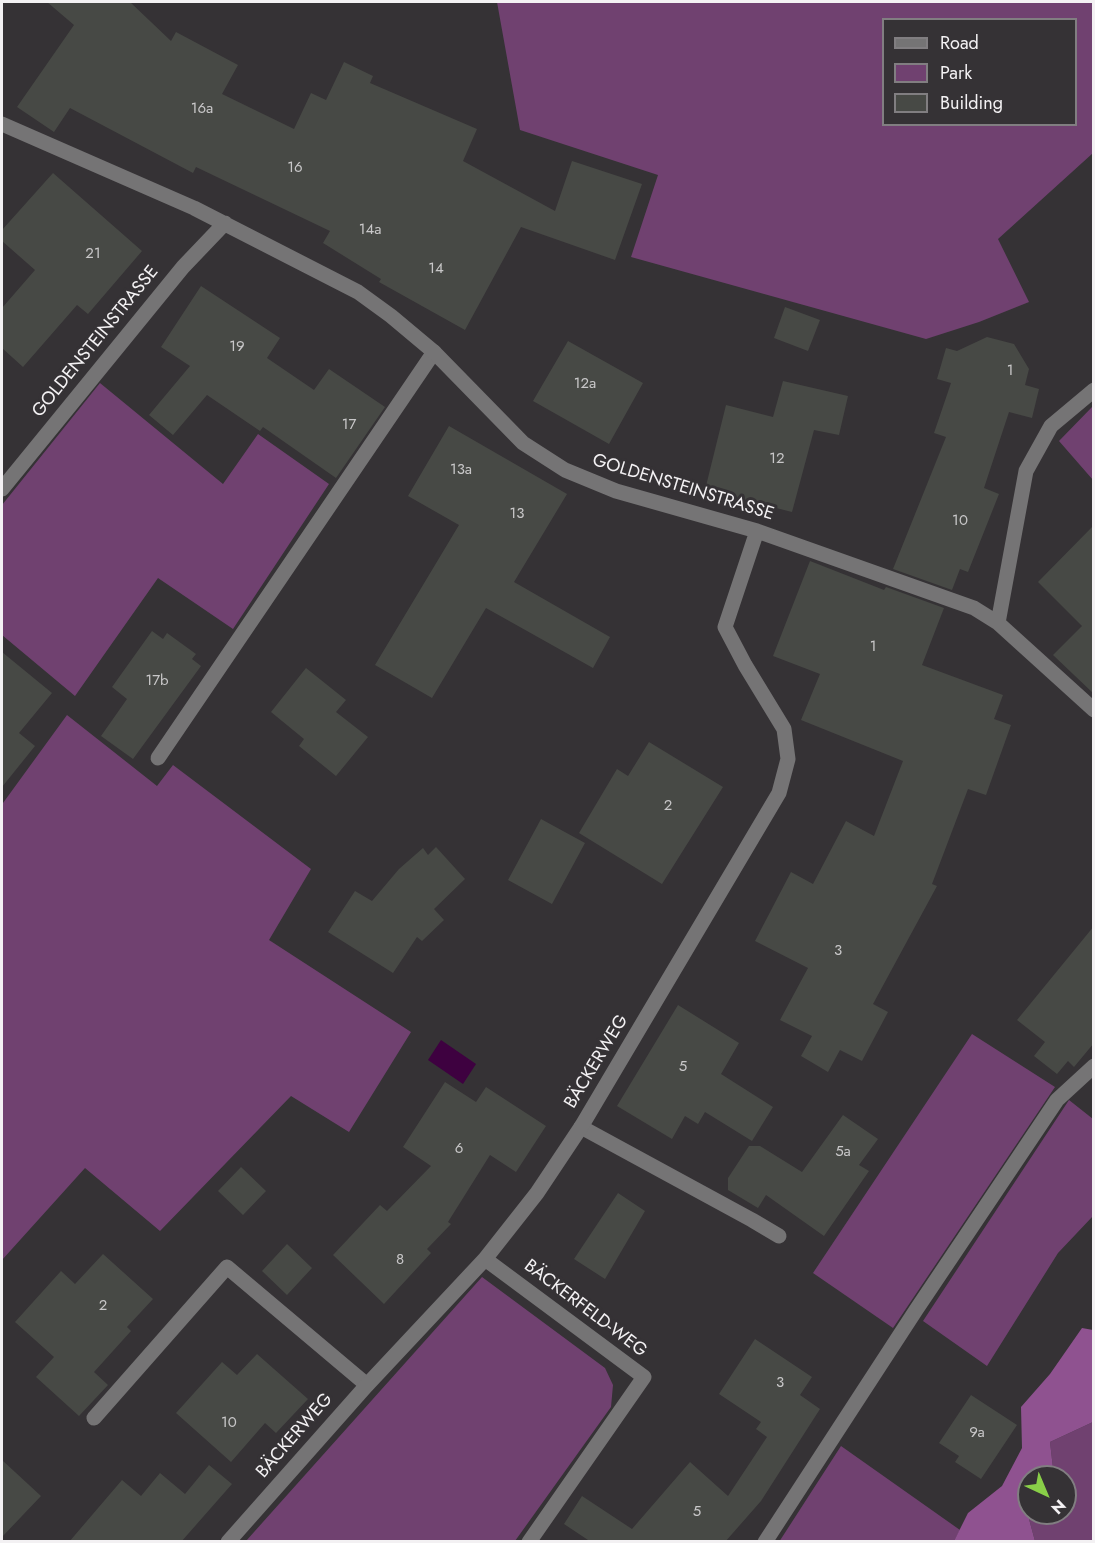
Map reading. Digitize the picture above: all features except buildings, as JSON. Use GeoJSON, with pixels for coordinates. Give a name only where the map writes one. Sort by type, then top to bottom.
{"type":"FeatureCollection","features":[{"type":"Feature","properties":{"kind":"street","name":"GOLDENSTEINSTRASSE"},"geometry":{"type":"LineString","coordinates":[[2,124],[225,223],[358,292],[434,352],[523,443],[565,470],[616,491],[758,531],[974,608],[998,623],[1094,710]]}},
{"type":"Feature","properties":{"kind":"street","name":"GOLDENSTEINSTRASSE"},"geometry":{"type":"LineString","coordinates":[[2,489],[183,267],[225,223]]}},
{"type":"Feature","properties":{"kind":"street"},"geometry":{"type":"LineString","coordinates":[[158,758],[434,352]]}},
{"type":"Feature","properties":{"kind":"street"},"geometry":{"type":"LineString","coordinates":[[998,623],[1026,471],[1051,426],[1094,390]]}},
{"type":"Feature","properties":{"kind":"street","name":"BÄCKERWEG"},"geometry":{"type":"LineString","coordinates":[[228,1542],[367,1385],[485,1259],[537,1193],[581,1127],[779,793],[788,759],[784,729],[725,627],[758,531]]}},
{"type":"Feature","properties":{"kind":"street"},"geometry":{"type":"LineString","coordinates":[[765,1542],[916,1310],[1057,1100],[1094,1066]]}},
{"type":"Feature","properties":{"kind":"street"},"geometry":{"type":"LineString","coordinates":[[581,1127],[779,1236]]}},
{"type":"Feature","properties":{"kind":"street","name":"BÄCKERFELD-WEG"},"geometry":{"type":"LineString","coordinates":[[485,1259],[644,1377],[529,1542]]}},
{"type":"Feature","properties":{"kind":"street"},"geometry":{"type":"LineString","coordinates":[[94,1418],[227,1267],[367,1385]]}},
{"type":"Feature","properties":{"kind":"green space"},"geometry":{"type":"Polygon","coordinates":[[[497,2],[1093,2],[1093,153],[998,239],[1029,302],[979,322],[926,339],[631,257],[658,175],[520,130],[497,2]]]}},
{"type":"Feature","properties":{"kind":"green space"},"geometry":{"type":"Polygon","coordinates":[[[100,383],[223,484],[258,434],[329,484],[233,629],[158,578],[75,696],[2,635],[2,505],[100,383]]]}},
{"type":"Feature","properties":{"kind":"green space"},"geometry":{"type":"Polygon","coordinates":[[[1093,406],[1093,480],[1059,441],[1093,406]]]}},
{"type":"Feature","properties":{"kind":"green space"},"geometry":{"type":"Polygon","coordinates":[[[67,715],[157,786],[173,765],[311,869],[269,940],[411,1032],[349,1132],[291,1096],[160,1231],[85,1168],[2,1260],[2,802],[67,715]]]}},
{"type":"Feature","properties":{"kind":"green space"},"geometry":{"type":"Polygon","coordinates":[[[972,1034],[1055,1087],[893,1328],[813,1273],[972,1034]]]}},
{"type":"Feature","properties":{"kind":"green space"},"geometry":{"type":"Polygon","coordinates":[[[1069,1100],[1093,1119],[1093,1216],[1058,1253],[987,1366],[923,1321],[1069,1100]]]}},
{"type":"Feature","properties":{"kind":"green space"},"geometry":{"type":"Polygon","coordinates":[[[482,1277],[605,1368],[613,1385],[611,1407],[515,1541],[246,1541],[482,1277]]]}},
{"type":"Feature","properties":{"kind":"green space"},"geometry":{"type":"Polygon","coordinates":[[[1093,1422],[1093,1541],[1035,1541],[1031,1525],[1077,1525],[1077,1465],[1053,1465],[1050,1442],[1093,1422]]]}},
{"type":"Feature","properties":{"kind":"green space"},"geometry":{"type":"Polygon","coordinates":[[[841,1446],[960,1530],[954,1541],[779,1542],[841,1446]]]}},
{"type":"Feature","properties":{"kind":"shaded area"},"geometry":{"type":"Polygon","coordinates":[[[441,1040],[476,1064],[463,1084],[428,1060],[441,1040]]]}},
{"type":"Feature","properties":{"kind":"shaded area"},"geometry":{"type":"Polygon","coordinates":[[[1082,1328],[1093,1330],[1093,1422],[1050,1442],[1053,1465],[1017,1465],[1017,1525],[1031,1525],[1035,1541],[954,1541],[968,1513],[1002,1486],[1022,1448],[1021,1407],[1050,1374],[1082,1328]]]}}]}
